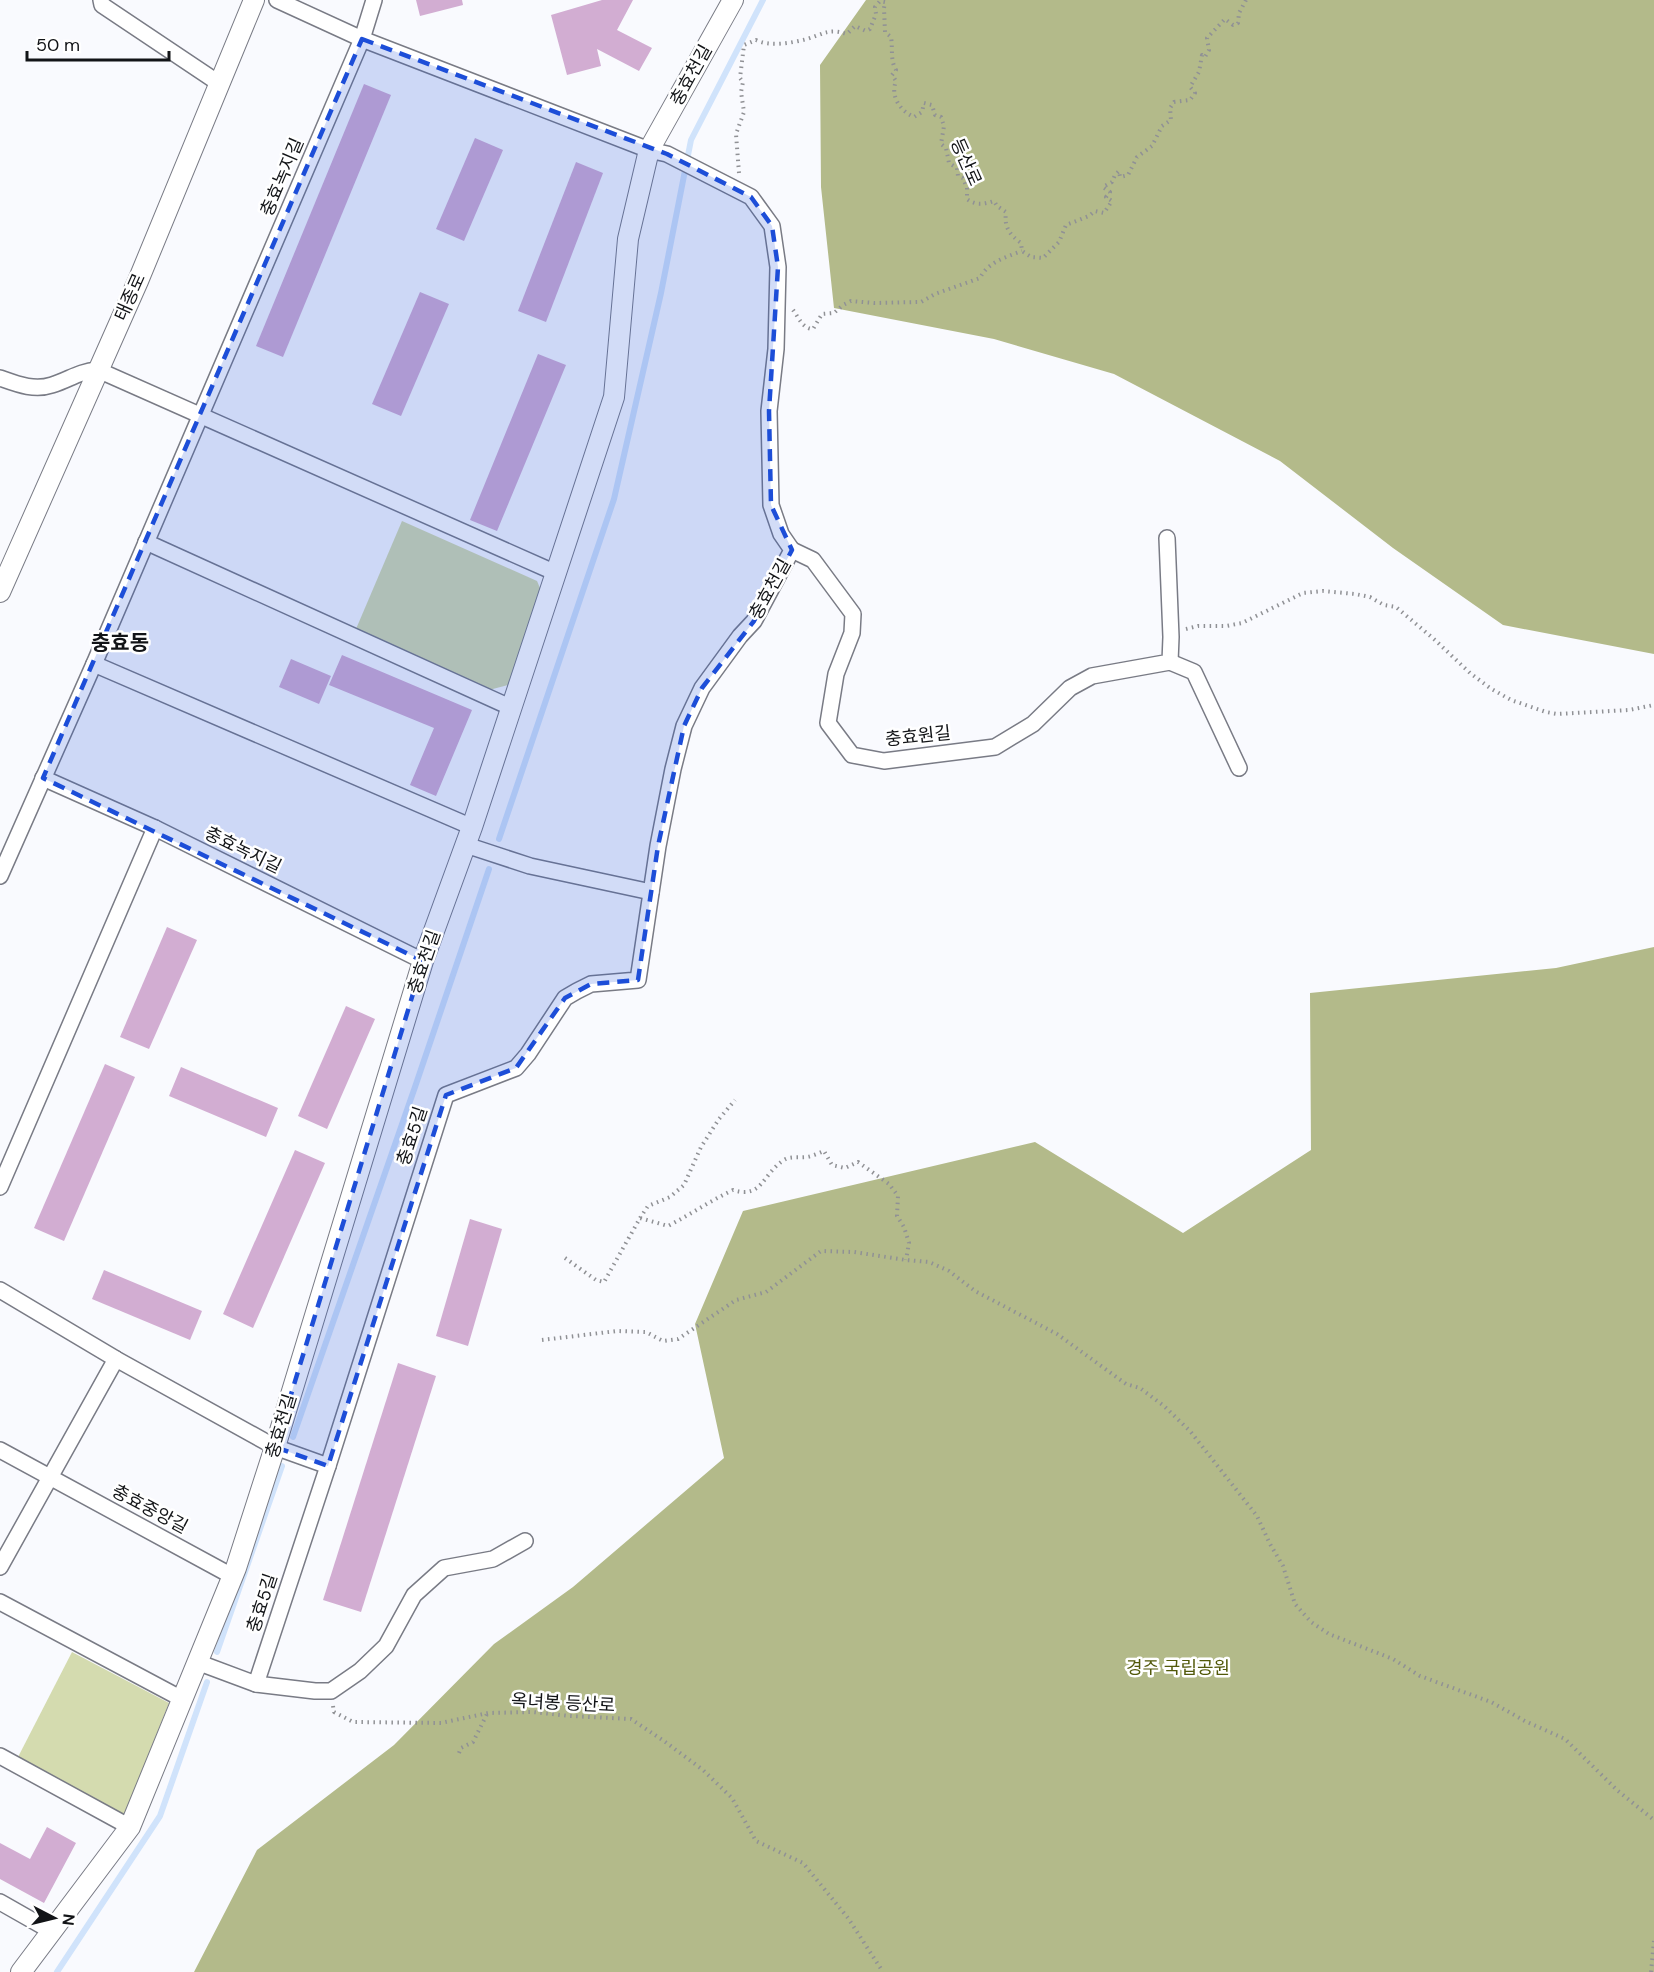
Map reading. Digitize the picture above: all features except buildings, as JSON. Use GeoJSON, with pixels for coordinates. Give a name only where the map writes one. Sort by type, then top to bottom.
{"type":"FeatureCollection","features":[{"type":"Feature","properties":{"kind":"street"},"geometry":{"type":"LineString","coordinates":[[101,0],[102,5],[220,84]]}},
{"type":"Feature","properties":{"kind":"street","name":"태종로"},"geometry":{"type":"LineString","coordinates":[[0,592],[138,281],[254,0]]}},
{"type":"Feature","properties":{"kind":"street"},"geometry":{"type":"LineString","coordinates":[[277,0],[362,39],[649,150]]}},
{"type":"Feature","properties":{"kind":"street","name":"충효녹지길"},"geometry":{"type":"LineString","coordinates":[[0,876],[362,39],[374,0]]}},
{"type":"Feature","properties":{"kind":"street","name":"충효천길"},"geometry":{"type":"LineString","coordinates":[[21,1972],[130,1827],[232,1575],[275,1447],[423,961],[469,836],[614,397],[628,239],[649,150],[733,0]]}},
{"type":"Feature","properties":{"kind":"street","name":"충효천길"},"geometry":{"type":"LineString","coordinates":[[649,150],[667,154],[751,196],[772,226],[777,290],[776,349],[769,411],[771,505],[781,534],[792,550],[754,621],[740,636],[702,688],[684,726],[673,769],[651,892]]}},
{"type":"Feature","properties":{"kind":"street"},"geometry":{"type":"LineString","coordinates":[[0,378],[27,387],[51,386],[82,371],[98,370],[556,573]]}},
{"type":"Feature","properties":{"kind":"street"},"geometry":{"type":"LineString","coordinates":[[1167,538],[1170,662],[1194,672],[1239,768]]}},
{"type":"Feature","properties":{"kind":"street"},"geometry":{"type":"LineString","coordinates":[[146,542],[512,708]]}},
{"type":"Feature","properties":{"kind":"street","name":"충효원길"},"geometry":{"type":"LineString","coordinates":[[792,550],[813,560],[854,614],[852,633],[836,674],[828,723],[852,754],[884,761],[995,747],[1033,724],[1070,688],[1092,676],[1170,662]]}},
{"type":"Feature","properties":{"kind":"street"},"geometry":{"type":"LineString","coordinates":[[94,663],[530,866],[651,892]]}},
{"type":"Feature","properties":{"kind":"street","name":"충효녹지길"},"geometry":{"type":"LineString","coordinates":[[43,778],[155,828],[423,961]]}},
{"type":"Feature","properties":{"kind":"street"},"geometry":{"type":"LineString","coordinates":[[0,1187],[155,828]]}},
{"type":"Feature","properties":{"kind":"street","name":"충효5길"},"geometry":{"type":"LineString","coordinates":[[256,1684],[446,1095],[516,1068],[528,1054],[565,998],[591,984],[638,980],[651,892]]}},
{"type":"Feature","properties":{"kind":"street"},"geometry":{"type":"LineString","coordinates":[[0,1290],[116,1359],[275,1447],[328,1466]]}},
{"type":"Feature","properties":{"kind":"street"},"geometry":{"type":"LineString","coordinates":[[0,1567],[116,1359]]}},
{"type":"Feature","properties":{"kind":"street"},"geometry":{"type":"LineString","coordinates":[[0,1450],[50,1477]]}},
{"type":"Feature","properties":{"kind":"street","name":"충효중앙길"},"geometry":{"type":"LineString","coordinates":[[50,1477],[232,1575]]}},
{"type":"Feature","properties":{"kind":"street"},"geometry":{"type":"LineString","coordinates":[[197,1662],[256,1684],[331,1691],[360,1671],[386,1647],[414,1595],[444,1568],[493,1559],[525,1541]]}},
{"type":"Feature","properties":{"kind":"street"},"geometry":{"type":"LineString","coordinates":[[0,1602],[182,1699]]}},
{"type":"Feature","properties":{"kind":"street"},"geometry":{"type":"LineString","coordinates":[[0,1756],[130,1827]]}},
{"type":"Feature","properties":{"kind":"street"},"geometry":{"type":"LineString","coordinates":[[0,1902],[51,1931]]}},
{"type":"Feature","properties":{"kind":"path"},"geometry":{"type":"LineString","coordinates":[[777,290],[803,325],[813,329],[822,314],[834,313],[851,301],[921,302],[935,294],[980,278],[985,270],[1002,258],[1022,251],[1031,257],[1043,258],[1059,242],[1066,225],[1089,216],[1095,211],[1104,213],[1112,201],[1106,197],[1110,192],[1103,187],[1112,182],[1114,175],[1119,171],[1120,177],[1128,175],[1137,157],[1152,146],[1162,126],[1171,120],[1170,108],[1174,102],[1190,100],[1195,93],[1190,87],[1199,72],[1202,55],[1205,57],[1209,50],[1207,38],[1225,19],[1233,25],[1238,23],[1239,13],[1246,0]]}},
{"type":"Feature","properties":{"kind":"path","name":"등산로"},"geometry":{"type":"LineString","coordinates":[[747,195],[738,170],[736,134],[744,112],[741,92],[743,82],[740,78],[744,45],[756,40],[765,44],[799,40],[826,31],[836,30],[847,34],[855,26],[866,31],[870,29],[876,14],[875,7],[880,1],[886,1],[885,32],[891,37],[892,62],[896,70],[892,75],[897,81],[893,88],[898,106],[905,113],[914,117],[922,112],[924,103],[932,105],[935,115],[941,117],[944,126],[941,144],[946,148],[949,163],[957,168],[958,176],[963,178],[967,188],[967,199],[973,204],[994,201],[1006,212],[1005,221],[1009,234],[1021,243],[1022,251]]}},
{"type":"Feature","properties":{"kind":"path"},"geometry":{"type":"LineString","coordinates":[[1171,640],[1187,628],[1242,623],[1303,592],[1355,594],[1396,607],[1470,673],[1490,688],[1512,700],[1557,714],[1629,710],[1654,705]]}},
{"type":"Feature","properties":{"kind":"path"},"geometry":{"type":"LineString","coordinates":[[565,1258],[596,1280],[604,1282],[639,1218],[648,1206],[670,1197],[684,1185],[701,1147],[719,1119],[735,1100]]}},
{"type":"Feature","properties":{"kind":"path"},"geometry":{"type":"LineString","coordinates":[[639,1218],[668,1226],[733,1190],[745,1194],[758,1189],[772,1169],[786,1158],[809,1156],[824,1151],[832,1165],[845,1168],[858,1162],[889,1184],[898,1196],[897,1216],[904,1227],[909,1243],[906,1260]]}},
{"type":"Feature","properties":{"kind":"path"},"geometry":{"type":"LineString","coordinates":[[542,1340],[617,1331],[646,1332],[663,1341],[678,1339],[736,1300],[766,1292],[821,1251],[854,1252],[929,1262],[949,1271],[975,1291],[1057,1334],[1126,1384],[1140,1388],[1164,1406],[1190,1431],[1257,1516],[1283,1566],[1295,1604],[1311,1622],[1329,1634],[1392,1659],[1420,1676],[1491,1702],[1565,1739],[1618,1791],[1654,1820]]}},
{"type":"Feature","properties":{"kind":"path","name":"옥녀봉 등산로"},"geometry":{"type":"LineString","coordinates":[[331,1691],[334,1712],[353,1722],[441,1723],[488,1713],[534,1712],[631,1719],[703,1770],[732,1798],[756,1841],[803,1863],[848,1918],[883,1972]]}},
{"type":"Feature","properties":{"kind":"path"},"geometry":{"type":"LineString","coordinates":[[459,1753],[461,1748],[473,1742],[488,1713]]}},
{"type":"Feature","properties":{"kind":"path"},"geometry":{"type":"LineString","coordinates":[[1650,1972],[1654,1941]]}},
{"type":"Feature","properties":{"kind":"highlighted area"},"geometry":{"type":"Polygon","coordinates":[[[362,39],[667,154],[751,197],[772,226],[778,267],[769,411],[771,505],[792,550],[754,621],[702,688],[684,726],[658,846],[638,980],[591,984],[565,998],[516,1068],[446,1095],[328,1466],[275,1447],[423,961],[43,778],[362,39]]]}},
{"type":"Feature","properties":{"kind":"green space"},"geometry":{"type":"Polygon","coordinates":[[[866,0],[1654,0],[1654,654],[1503,625],[1393,548],[1280,461],[1114,374],[994,339],[834,308],[821,187],[820,65],[866,0]]]}},
{"type":"Feature","properties":{"kind":"green space"},"geometry":{"type":"Polygon","coordinates":[[[402,521],[537,581],[543,595],[512,684],[489,690],[356,629],[402,521]]]}},
{"type":"Feature","properties":{"kind":"green space","name":"경주 국립공원"},"geometry":{"type":"Polygon","coordinates":[[[1654,947],[1654,1972],[194,1972],[257,1850],[394,1745],[494,1644],[573,1587],[724,1458],[695,1324],[743,1211],[1035,1142],[1183,1233],[1311,1150],[1310,993],[1556,968],[1654,947]]]}},
{"type":"Feature","properties":{"kind":"green space"},"geometry":{"type":"Polygon","coordinates":[[[72,1652],[169,1703],[123,1818],[17,1759],[72,1652]]]}},
{"type":"Feature","properties":{"kind":"waterway"},"geometry":{"type":"LineString","coordinates":[[499,839],[614,499],[661,293],[691,140],[763,0]]}},
{"type":"Feature","properties":{"kind":"waterway"},"geometry":{"type":"LineString","coordinates":[[293,1437],[489,869]]}},
{"type":"Feature","properties":{"kind":"waterway"},"geometry":{"type":"LineString","coordinates":[[217,1652],[282,1466]]}},
{"type":"Feature","properties":{"kind":"waterway"},"geometry":{"type":"LineString","coordinates":[[57,1972],[160,1816],[207,1682]]}},
{"type":"Feature","properties":{"kind":"district","name":"충효동"},"geometry":{"type":"Point","coordinates":[120,643]}}]}
